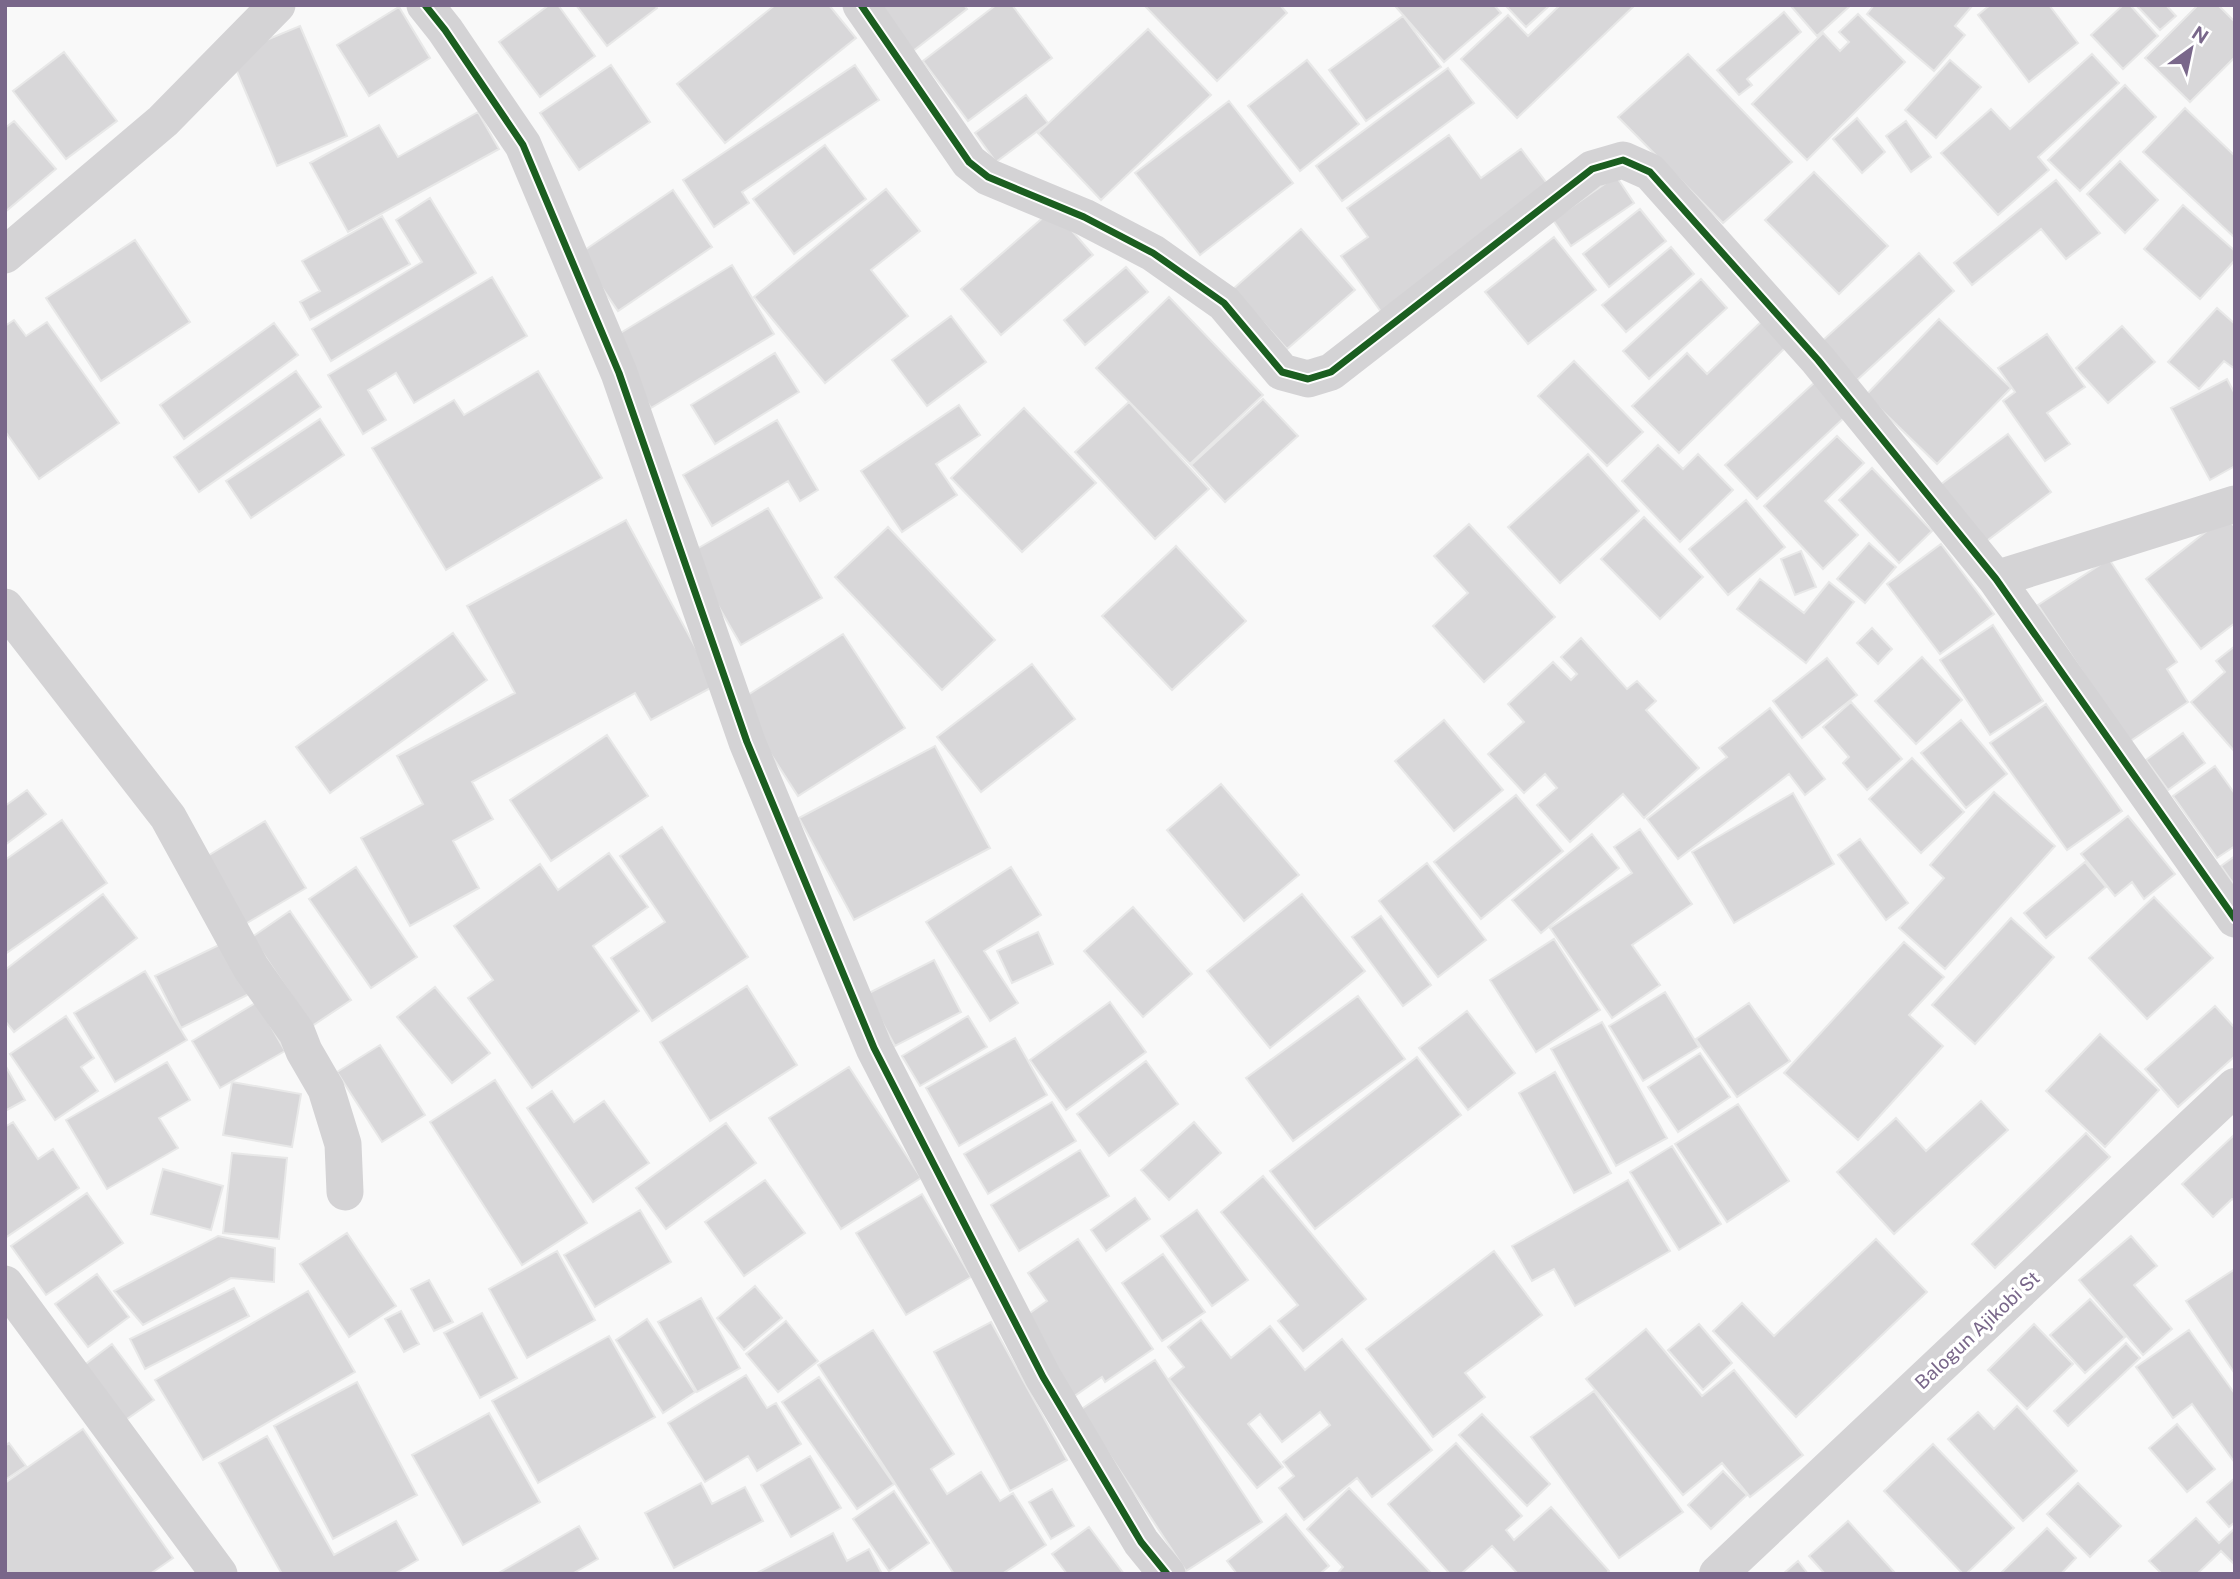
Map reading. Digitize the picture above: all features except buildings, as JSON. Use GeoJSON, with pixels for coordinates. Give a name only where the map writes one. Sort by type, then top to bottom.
{"type":"FeatureCollection","features":[{"type":"Feature","properties":{"kind":"street"},"geometry":{"type":"LineString","coordinates":[[5,255],[163,121],[277,5]]}},
{"type":"Feature","properties":{"kind":"street"},"geometry":{"type":"LineString","coordinates":[[425,5],[523,145],[618,373],[747,742],[874,1048],[1043,1377],[1141,1542],[1167,1574]]}},
{"type":"Feature","properties":{"kind":"street"},"geometry":{"type":"LineString","coordinates":[[861,5],[969,162],[988,177],[1084,217],[1153,253],[1224,303],[1282,372],[1308,379],[1331,372],[1592,169],[1623,160],[1650,172],[1818,360],[1996,579],[2235,919]]}},
{"type":"Feature","properties":{"kind":"street"},"geometry":{"type":"LineString","coordinates":[[1996,579],[2235,505]]}},
{"type":"Feature","properties":{"kind":"street"},"geometry":{"type":"LineString","coordinates":[[5,607],[167,817],[251,968],[297,1033],[304,1052],[326,1089],[343,1144],[345,1192]]}},
{"type":"Feature","properties":{"kind":"street","name":"Balogun Ajikobi St"},"geometry":{"type":"LineString","coordinates":[[1718,1574],[2235,1087]]}},
{"type":"Feature","properties":{"kind":"street"},"geometry":{"type":"LineString","coordinates":[[5,1284],[219,1574]]}},
{"type":"Feature","properties":{"kind":"cycle path"},"geometry":{"type":"LineString","coordinates":[[425,5],[523,145],[619,373],[747,742],[874,1048],[1043,1377],[1141,1542],[1167,1574]]}},
{"type":"Feature","properties":{"kind":"cycle path"},"geometry":{"type":"LineString","coordinates":[[861,5],[969,162],[988,177],[1084,217],[1153,253],[1224,303],[1282,372],[1308,379],[1331,372],[1592,169],[1623,160],[1650,172],[1818,360],[1996,579],[2235,919]]}}]}
